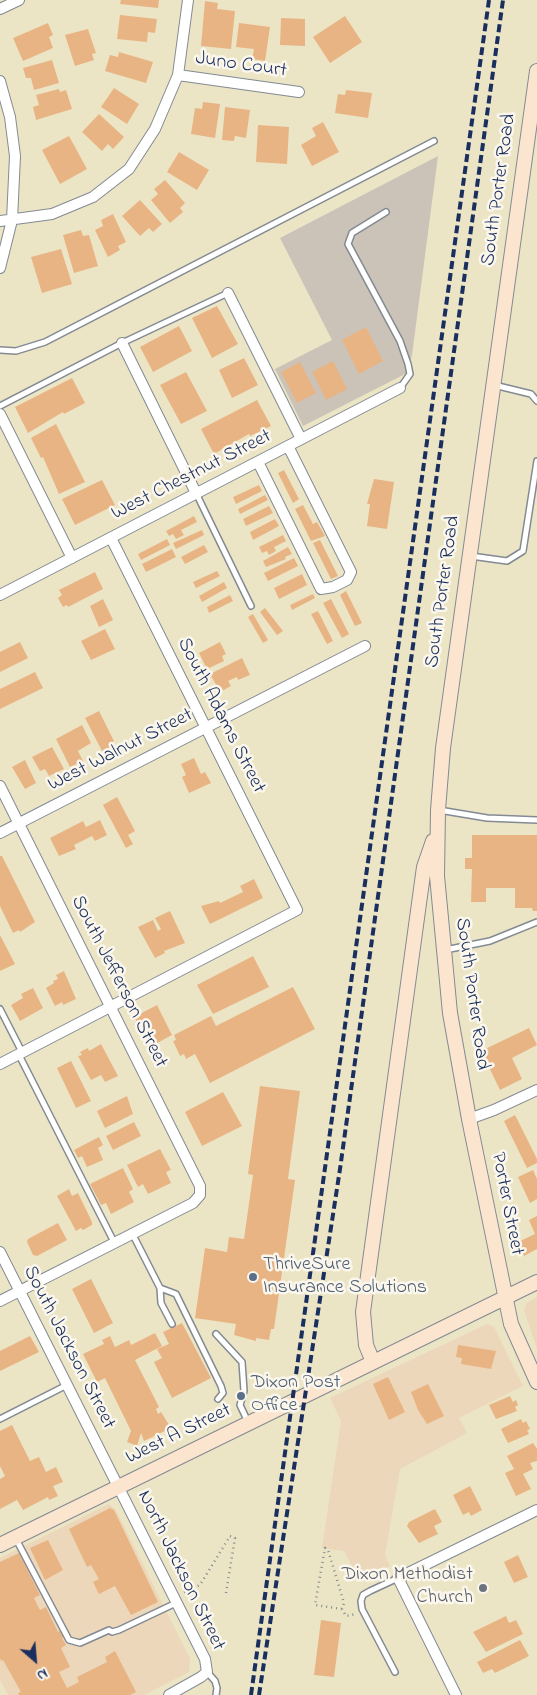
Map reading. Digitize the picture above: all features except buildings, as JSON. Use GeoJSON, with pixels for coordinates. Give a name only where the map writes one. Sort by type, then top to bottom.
{"type":"FeatureCollection","features":[{"type":"Feature","properties":{"kind":"street"},"geometry":{"type":"LineString","coordinates":[[0,10],[19,0]]}},
{"type":"Feature","properties":{"kind":"street"},"geometry":{"type":"LineString","coordinates":[[0,222],[52,214],[93,197],[129,169],[155,129],[178,75],[188,0]]}},
{"type":"Feature","properties":{"kind":"street","name":"South Porter Road"},"geometry":{"type":"LineString","coordinates":[[469,1119],[450,1013],[443,950],[437,876],[438,810],[443,748],[537,71]]}},
{"type":"Feature","properties":{"kind":"street","name":"Juno Court"},"geometry":{"type":"LineString","coordinates":[[178,75],[299,92]]}},
{"type":"Feature","properties":{"kind":"street"},"geometry":{"type":"LineString","coordinates":[[0,81],[10,117],[15,156],[12,220],[0,268]]}},
{"type":"Feature","properties":{"kind":"street"},"geometry":{"type":"LineString","coordinates":[[228,293],[300,439]]}},
{"type":"Feature","properties":{"kind":"street"},"geometry":{"type":"LineString","coordinates":[[122,343],[196,493]]}},
{"type":"Feature","properties":{"kind":"street","name":"West Chestnut Street"},"geometry":{"type":"LineString","coordinates":[[0,595],[400,388]]}},
{"type":"Feature","properties":{"kind":"street"},"geometry":{"type":"LineString","coordinates":[[0,414],[72,558]]}},
{"type":"Feature","properties":{"kind":"street"},"geometry":{"type":"LineString","coordinates":[[258,462],[322,589],[333,587],[347,580],[351,572],[288,446]]}},
{"type":"Feature","properties":{"kind":"street","name":"South Adams Street"},"geometry":{"type":"LineString","coordinates":[[111,538],[297,910],[112,1008]]}},
{"type":"Feature","properties":{"kind":"street","name":"West Walnut Street"},"geometry":{"type":"LineString","coordinates":[[0,833],[365,646]]}},
{"type":"Feature","properties":{"kind":"street","name":"South Jefferson Street"},"geometry":{"type":"LineString","coordinates":[[0,786],[200,1186],[200,1195],[193,1203],[132,1233]]}},
{"type":"Feature","properties":{"kind":"street"},"geometry":{"type":"LineString","coordinates":[[372,1362],[366,1345],[364,1312],[424,867],[437,829]]}},
{"type":"Feature","properties":{"kind":"street"},"geometry":{"type":"LineString","coordinates":[[0,1064],[112,1008]]}},
{"type":"Feature","properties":{"kind":"street"},"geometry":{"type":"LineString","coordinates":[[469,1119],[494,1110],[537,1090]]}},
{"type":"Feature","properties":{"kind":"street","name":"Porter Street"},"geometry":{"type":"LineString","coordinates":[[469,1119],[504,1297],[511,1324],[537,1382]]}},
{"type":"Feature","properties":{"kind":"street"},"geometry":{"type":"LineString","coordinates":[[0,1301],[132,1233]]}},
{"type":"Feature","properties":{"kind":"street","name":"South Jackson Street"},"geometry":{"type":"LineString","coordinates":[[0,1252],[118,1486]]}},
{"type":"Feature","properties":{"kind":"street","name":"West A Street"},"geometry":{"type":"LineString","coordinates":[[0,1545],[537,1282]]}},
{"type":"Feature","properties":{"kind":"street","name":"North Jackson Street"},"geometry":{"type":"LineString","coordinates":[[118,1486],[205,1659],[207,1672]]}},
{"type":"Feature","properties":{"kind":"street"},"geometry":{"type":"LineString","coordinates":[[456,1695],[398,1578],[537,1510]]}},
{"type":"Feature","properties":{"kind":"street"},"geometry":{"type":"LineString","coordinates":[[169,1695],[196,1682],[207,1672]]}},
{"type":"Feature","properties":{"kind":"lane"},"geometry":{"type":"LineString","coordinates":[[0,350],[16,351],[45,342],[434,141]]}},
{"type":"Feature","properties":{"kind":"lane"},"geometry":{"type":"LineString","coordinates":[[386,212],[352,232],[348,244],[400,341],[410,374],[400,388]]}},
{"type":"Feature","properties":{"kind":"lane"},"geometry":{"type":"LineString","coordinates":[[0,406],[122,343],[228,293]]}},
{"type":"Feature","properties":{"kind":"lane"},"geometry":{"type":"LineString","coordinates":[[494,385],[531,394],[537,401]]}},
{"type":"Feature","properties":{"kind":"lane"},"geometry":{"type":"LineString","coordinates":[[469,556],[507,561],[523,550],[537,460]]}},
{"type":"Feature","properties":{"kind":"lane"},"geometry":{"type":"LineString","coordinates":[[196,493],[251,606]]}},
{"type":"Feature","properties":{"kind":"lane"},"geometry":{"type":"LineString","coordinates":[[438,810],[487,818],[537,820]]}},
{"type":"Feature","properties":{"kind":"lane"},"geometry":{"type":"LineString","coordinates":[[443,950],[490,941],[537,922]]}},
{"type":"Feature","properties":{"kind":"lane"},"geometry":{"type":"LineString","coordinates":[[0,1009],[20,1054],[114,1242]]}},
{"type":"Feature","properties":{"kind":"lane"},"geometry":{"type":"LineString","coordinates":[[132,1233],[160,1288],[161,1302],[172,1324]]}},
{"type":"Feature","properties":{"kind":"lane"},"geometry":{"type":"LineString","coordinates":[[160,1288],[176,1294],[221,1386],[223,1393],[218,1399]]}},
{"type":"Feature","properties":{"kind":"lane"},"geometry":{"type":"LineString","coordinates":[[216,1334],[242,1362],[244,1391],[240,1405],[248,1423]]}},
{"type":"Feature","properties":{"kind":"lane"},"geometry":{"type":"LineString","coordinates":[[0,1419],[67,1385]]}},
{"type":"Feature","properties":{"kind":"lane"},"geometry":{"type":"LineString","coordinates":[[15,1538],[69,1640],[80,1642],[108,1630],[112,1632],[119,1630],[175,1600]]}},
{"type":"Feature","properties":{"kind":"lane"},"geometry":{"type":"LineString","coordinates":[[395,1672],[363,1611],[361,1601],[364,1595],[398,1578]]}},
{"type":"Feature","properties":{"kind":"lane"},"geometry":{"type":"LineString","coordinates":[[207,1672],[215,1681],[216,1695]]}},
{"type":"Feature","properties":{"kind":"path"},"geometry":{"type":"LineString","coordinates":[[175,1600],[200,1585],[230,1536],[235,1538],[226,1593]]}},
{"type":"Feature","properties":{"kind":"path"},"geometry":{"type":"LineString","coordinates":[[342,1609],[315,1605],[325,1548],[328,1550],[344,1603],[342,1609],[346,1616],[363,1611]]}},
{"type":"Feature","properties":{"kind":"shaded area"},"geometry":{"type":"Polygon","coordinates":[[[438,156],[412,355],[407,373],[303,426],[275,369],[332,340],[280,238],[438,156]]]}},
{"type":"Feature","properties":{"kind":"shaded area"},"geometry":{"type":"Polygon","coordinates":[[[537,1297],[537,1349],[524,1310],[527,1303],[537,1297]]]}},
{"type":"Feature","properties":{"kind":"shaded area"},"geometry":{"type":"Polygon","coordinates":[[[487,1324],[494,1327],[523,1386],[459,1418],[467,1433],[400,1469],[385,1555],[390,1566],[360,1581],[344,1551],[322,1548],[341,1421],[330,1398],[487,1324]]]}},
{"type":"Feature","properties":{"kind":"shaded area"},"geometry":{"type":"Polygon","coordinates":[[[109,1504],[116,1510],[190,1659],[189,1672],[144,1695],[8,1695],[0,1680],[0,1558],[109,1504]]]}},
{"type":"Feature","properties":{"kind":"railway"},"geometry":{"type":"LineString","coordinates":[[251,1695],[489,0]]}},
{"type":"Feature","properties":{"kind":"railway"},"geometry":{"type":"LineString","coordinates":[[259,1695],[340,1169],[503,0]]}},
{"type":"Feature","properties":{"kind":"place","name":"ThriveSure Insurance Solutions"},"geometry":{"type":"Point","coordinates":[253,1277]}},
{"type":"Feature","properties":{"kind":"place","name":"Dixon Post Office"},"geometry":{"type":"Point","coordinates":[241,1396]}},
{"type":"Feature","properties":{"kind":"place","name":"Dixon Methodist Church"},"geometry":{"type":"Point","coordinates":[483,1588]}}]}
